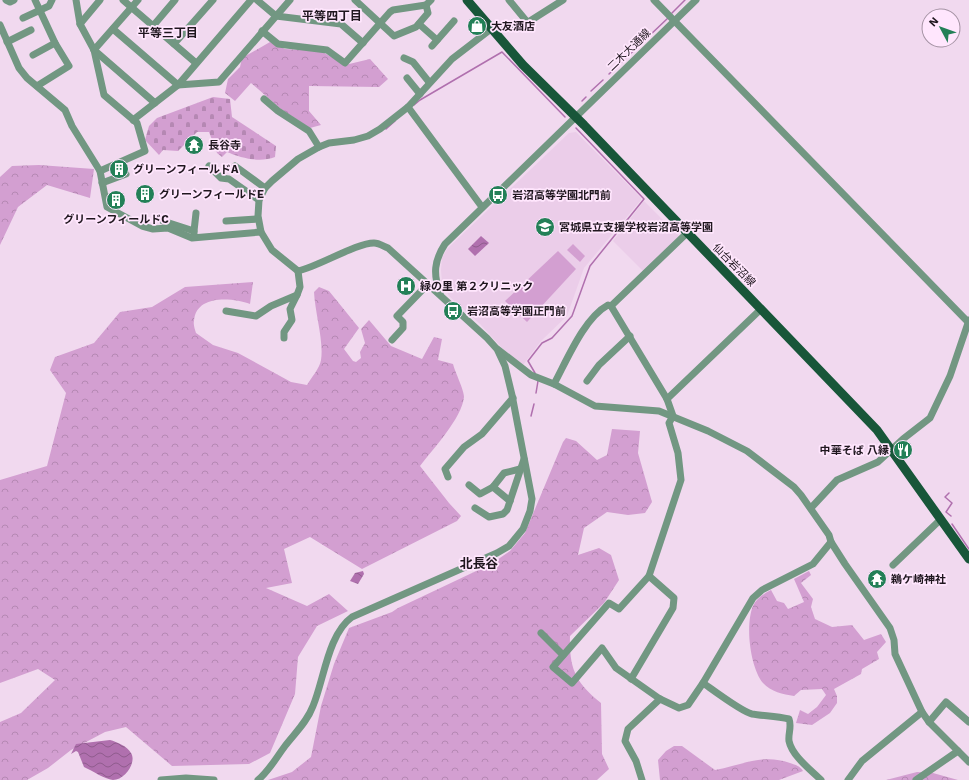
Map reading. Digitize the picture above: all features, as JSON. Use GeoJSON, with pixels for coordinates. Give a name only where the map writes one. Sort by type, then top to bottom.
{"type":"FeatureCollection","features":[{"type":"Feature","properties":{"kind":"main road","name":"仙台岩沼線"},"geometry":{"type":"LineString","coordinates":[[467,0],[523,65],[576,117],[859,410],[892,451],[969,559]]}},
{"type":"Feature","properties":{"kind":"street"},"geometry":{"type":"LineString","coordinates":[[6,0],[10,2],[14,0]]}},
{"type":"Feature","properties":{"kind":"street"},"geometry":{"type":"LineString","coordinates":[[34,0],[55,43],[69,66],[37,86]]}},
{"type":"Feature","properties":{"kind":"street"},"geometry":{"type":"LineString","coordinates":[[23,18],[49,6],[52,0]]}},
{"type":"Feature","properties":{"kind":"street"},"geometry":{"type":"LineString","coordinates":[[76,0],[80,24],[94,50],[104,95],[137,123],[145,151],[100,171]]}},
{"type":"Feature","properties":{"kind":"street"},"geometry":{"type":"LineString","coordinates":[[80,24],[100,0]]}},
{"type":"Feature","properties":{"kind":"street"},"geometry":{"type":"LineString","coordinates":[[123,0],[196,63]]}},
{"type":"Feature","properties":{"kind":"street"},"geometry":{"type":"LineString","coordinates":[[94,50],[138,0]]}},
{"type":"Feature","properties":{"kind":"street"},"geometry":{"type":"LineString","coordinates":[[153,26],[175,0]]}},
{"type":"Feature","properties":{"kind":"street"},"geometry":{"type":"LineString","coordinates":[[174,44],[213,0]]}},
{"type":"Feature","properties":{"kind":"street"},"geometry":{"type":"LineString","coordinates":[[133,120],[178,85],[251,0]]}},
{"type":"Feature","properties":{"kind":"street"},"geometry":{"type":"LineString","coordinates":[[257,0],[276,16],[342,24],[363,43]]}},
{"type":"Feature","properties":{"kind":"street"},"geometry":{"type":"LineString","coordinates":[[113,29],[178,85],[219,82],[290,0]]}},
{"type":"Feature","properties":{"kind":"street"},"geometry":{"type":"LineString","coordinates":[[262,31],[278,44],[327,50],[345,63],[380,23],[394,10],[428,2],[428,13],[416,27],[394,36],[380,23],[354,0]]}},
{"type":"Feature","properties":{"kind":"street"},"geometry":{"type":"LineString","coordinates":[[510,0],[528,23]]}},
{"type":"Feature","properties":{"kind":"street"},"geometry":{"type":"LineString","coordinates":[[284,338],[284,332],[292,320],[290,309],[300,287],[298,271],[272,250],[261,232],[258,219],[259,200],[265,188],[298,159],[319,147],[368,136],[380,129],[408,107],[429,82],[452,59],[491,29],[522,26],[563,0]]}},
{"type":"Feature","properties":{"kind":"street"},"geometry":{"type":"LineString","coordinates":[[654,0],[969,322],[950,376],[930,418],[903,439],[892,451],[878,462],[838,480],[811,508]]}},
{"type":"Feature","properties":{"kind":"street","name":"二木大通線"},"geometry":{"type":"LineString","coordinates":[[446,299],[441,294],[436,282],[434,271],[438,254],[445,244],[696,0]]}},
{"type":"Feature","properties":{"kind":"street"},"geometry":{"type":"LineString","coordinates":[[419,24],[434,43],[454,21]]}},
{"type":"Feature","properties":{"kind":"street"},"geometry":{"type":"LineString","coordinates":[[0,25],[19,68],[65,110],[72,126],[100,171],[107,207],[142,226],[153,229],[168,228],[194,234],[261,232]]}},
{"type":"Feature","properties":{"kind":"street"},"geometry":{"type":"LineString","coordinates":[[7,42],[31,30]]}},
{"type":"Feature","properties":{"kind":"street"},"geometry":{"type":"LineString","coordinates":[[34,55],[55,43]]}},
{"type":"Feature","properties":{"kind":"street"},"geometry":{"type":"LineString","coordinates":[[94,50],[155,103]]}},
{"type":"Feature","properties":{"kind":"street"},"geometry":{"type":"LineString","coordinates":[[404,58],[413,62],[429,82]]}},
{"type":"Feature","properties":{"kind":"street"},"geometry":{"type":"LineString","coordinates":[[408,78],[420,94]]}},
{"type":"Feature","properties":{"kind":"street"},"geometry":{"type":"LineString","coordinates":[[264,99],[278,111],[309,131],[319,147]]}},
{"type":"Feature","properties":{"kind":"street"},"geometry":{"type":"LineString","coordinates":[[408,107],[482,207]]}},
{"type":"Feature","properties":{"kind":"street"},"geometry":{"type":"LineString","coordinates":[[209,166],[221,178],[229,180],[259,200]]}},
{"type":"Feature","properties":{"kind":"street"},"geometry":{"type":"LineString","coordinates":[[235,166],[265,188]]}},
{"type":"Feature","properties":{"kind":"street"},"geometry":{"type":"LineString","coordinates":[[102,183],[126,174]]}},
{"type":"Feature","properties":{"kind":"street"},"geometry":{"type":"LineString","coordinates":[[194,234],[196,213]]}},
{"type":"Feature","properties":{"kind":"street"},"geometry":{"type":"LineString","coordinates":[[226,221],[258,219]]}},
{"type":"Feature","properties":{"kind":"street"},"geometry":{"type":"LineString","coordinates":[[162,220],[194,234]]}},
{"type":"Feature","properties":{"kind":"street"},"geometry":{"type":"LineString","coordinates":[[554,384],[588,323],[603,308],[608,305],[611,306],[687,233]]}},
{"type":"Feature","properties":{"kind":"street"},"geometry":{"type":"LineString","coordinates":[[298,271],[311,268],[365,244],[373,243],[388,248],[446,299],[496,348],[530,375],[554,384],[595,406],[659,411],[714,434],[747,451],[794,487],[811,508],[829,535],[831,542],[890,628],[894,640],[894,654],[922,712],[929,722],[969,762]]}},
{"type":"Feature","properties":{"kind":"street"},"geometry":{"type":"LineString","coordinates":[[392,340],[403,328],[403,322],[397,316],[428,284]]}},
{"type":"Feature","properties":{"kind":"street"},"geometry":{"type":"LineString","coordinates":[[226,311],[256,316],[271,306],[297,295]]}},
{"type":"Feature","properties":{"kind":"street"},"geometry":{"type":"LineString","coordinates":[[611,306],[667,399],[673,416],[669,423],[678,453],[681,480],[649,576],[619,609],[609,603],[553,667],[572,683],[602,648],[616,668],[660,699],[679,708],[688,705],[703,683],[753,598],[762,590],[795,575],[813,564],[831,542]]}},
{"type":"Feature","properties":{"kind":"street"},"geometry":{"type":"LineString","coordinates":[[667,399],[761,309]]}},
{"type":"Feature","properties":{"kind":"street"},"geometry":{"type":"LineString","coordinates":[[587,381],[599,364],[630,336]]}},
{"type":"Feature","properties":{"kind":"street"},"geometry":{"type":"LineString","coordinates":[[258,780],[267,771],[307,719],[316,698],[337,634],[346,622],[352,617],[497,553],[508,546],[520,534],[528,518],[532,499],[513,398],[505,366],[496,348]]}},
{"type":"Feature","properties":{"kind":"street"},"geometry":{"type":"LineString","coordinates":[[448,477],[444,469],[464,447],[482,434],[513,398]]}},
{"type":"Feature","properties":{"kind":"street"},"geometry":{"type":"LineString","coordinates":[[475,508],[489,517],[497,517],[503,514],[510,501],[525,456]]}},
{"type":"Feature","properties":{"kind":"street"},"geometry":{"type":"LineString","coordinates":[[469,485],[480,494],[492,487],[504,472],[520,469]]}},
{"type":"Feature","properties":{"kind":"street"},"geometry":{"type":"LineString","coordinates":[[492,487],[510,501]]}},
{"type":"Feature","properties":{"kind":"street"},"geometry":{"type":"LineString","coordinates":[[893,565],[940,520]]}},
{"type":"Feature","properties":{"kind":"street"},"geometry":{"type":"LineString","coordinates":[[631,679],[667,621],[674,604],[674,598],[649,576]]}},
{"type":"Feature","properties":{"kind":"street"},"geometry":{"type":"LineString","coordinates":[[541,632],[563,655]]}},
{"type":"Feature","properties":{"kind":"street"},"geometry":{"type":"LineString","coordinates":[[703,683],[722,697],[751,714],[770,715],[789,719],[791,724],[790,741],[798,757],[821,780]]}},
{"type":"Feature","properties":{"kind":"street"},"geometry":{"type":"LineString","coordinates":[[642,780],[636,761],[625,741],[628,729],[660,699]]}},
{"type":"Feature","properties":{"kind":"street"},"geometry":{"type":"LineString","coordinates":[[929,722],[946,702],[969,722]]}},
{"type":"Feature","properties":{"kind":"street"},"geometry":{"type":"LineString","coordinates":[[848,780],[862,761],[922,712]]}},
{"type":"Feature","properties":{"kind":"street"},"geometry":{"type":"LineString","coordinates":[[916,780],[958,751]]}},
{"type":"Feature","properties":{"kind":"street"},"geometry":{"type":"LineString","coordinates":[[161,780],[186,778],[214,780]]}},
{"type":"Feature","properties":{"kind":"shaded area","name":"宮城県立支援学校岩沼高等学園"},"geometry":{"type":"Polygon","coordinates":[[[576,132],[641,198],[641,200],[584,268],[567,316],[541,341],[523,365],[502,348],[480,324],[449,296],[442,283],[442,258],[447,249],[569,133],[576,132]]]}},
{"type":"Feature","properties":{"kind":"shaded area"},"geometry":{"type":"Polygon","coordinates":[[[644,201],[679,236],[643,271],[613,241],[644,201]]]}},
{"type":"Feature","properties":{"kind":"green space"},"geometry":{"type":"Polygon","coordinates":[[[270,42],[285,49],[321,51],[345,65],[370,59],[388,79],[379,87],[309,86],[309,111],[321,125],[310,128],[281,109],[251,83],[235,101],[225,93],[228,79],[240,67],[242,58],[270,42]]]}},
{"type":"Feature","properties":{"kind":"green space"},"geometry":{"type":"Polygon","coordinates":[[[213,97],[230,99],[232,117],[276,146],[275,157],[257,160],[227,152],[222,157],[217,153],[209,132],[197,132],[178,151],[163,150],[159,155],[145,140],[149,126],[157,118],[213,97]]]}},
{"type":"Feature","properties":{"kind":"green space"},"geometry":{"type":"Polygon","coordinates":[[[39,165],[94,169],[90,198],[47,185],[18,207],[0,245],[0,177],[12,166],[39,165]]]}},
{"type":"Feature","properties":{"kind":"green space"},"geometry":{"type":"Polygon","coordinates":[[[573,244],[585,256],[580,262],[567,250],[573,244]]]}},
{"type":"Feature","properties":{"kind":"green space"},"geometry":{"type":"Polygon","coordinates":[[[558,251],[576,269],[527,322],[505,301],[558,251]]]}},
{"type":"Feature","properties":{"kind":"green space"},"geometry":{"type":"Polygon","coordinates":[[[253,282],[250,304],[234,300],[216,300],[201,306],[196,312],[194,321],[196,333],[213,345],[238,353],[291,382],[307,385],[317,370],[321,360],[322,352],[314,292],[319,287],[329,291],[359,328],[344,349],[353,361],[356,362],[361,358],[360,352],[365,343],[361,329],[369,320],[391,346],[422,359],[434,337],[442,339],[438,360],[453,364],[463,390],[464,397],[453,424],[420,466],[461,516],[457,521],[362,569],[310,537],[284,549],[292,583],[266,588],[307,606],[329,594],[348,611],[317,626],[298,657],[295,694],[270,753],[249,764],[172,766],[126,727],[105,732],[71,750],[48,768],[27,780],[0,780],[0,722],[21,713],[55,680],[38,669],[0,683],[0,480],[47,466],[66,393],[50,370],[55,357],[94,343],[120,312],[152,307],[185,287],[253,282]]]}},
{"type":"Feature","properties":{"kind":"green space"},"geometry":{"type":"Polygon","coordinates":[[[612,429],[640,431],[638,453],[652,502],[645,513],[628,515],[607,512],[584,528],[578,555],[599,548],[611,555],[619,580],[604,603],[570,636],[571,658],[576,674],[585,689],[601,703],[602,754],[609,769],[597,780],[268,780],[292,772],[311,757],[321,706],[334,664],[349,628],[392,612],[491,564],[510,551],[525,533],[566,438],[576,441],[597,460],[607,455],[612,429]]]}},
{"type":"Feature","properties":{"kind":"green space"},"geometry":{"type":"Polygon","coordinates":[[[809,571],[811,575],[801,583],[813,599],[811,607],[815,619],[832,627],[852,625],[864,640],[881,634],[886,642],[877,652],[879,659],[862,669],[861,674],[834,689],[837,696],[837,703],[830,713],[812,725],[796,723],[800,710],[808,714],[817,707],[826,695],[822,689],[801,690],[794,696],[777,692],[766,686],[755,667],[749,634],[749,624],[754,603],[771,590],[777,601],[784,603],[788,609],[804,602],[794,579],[809,571]]]}},
{"type":"Feature","properties":{"kind":"green space"},"geometry":{"type":"Polygon","coordinates":[[[674,746],[682,746],[715,770],[753,761],[771,759],[794,764],[803,771],[779,780],[660,780],[658,760],[666,751],[674,746]]]}},
{"type":"Feature","properties":{"kind":"green space"},"geometry":{"type":"Polygon","coordinates":[[[917,772],[933,773],[958,780],[886,780],[917,772]]]}},
{"type":"Feature","properties":{"kind":"water"},"geometry":{"type":"Polygon","coordinates":[[[481,236],[489,243],[475,256],[468,249],[481,236]]]}},
{"type":"Feature","properties":{"kind":"water"},"geometry":{"type":"Polygon","coordinates":[[[363,571],[364,574],[358,584],[350,581],[355,573],[363,571]]]}},
{"type":"Feature","properties":{"kind":"water"},"geometry":{"type":"Polygon","coordinates":[[[110,740],[124,746],[131,753],[132,757],[129,770],[122,777],[117,779],[113,780],[106,778],[84,767],[78,752],[76,751],[71,754],[76,744],[110,740]]]}},
{"type":"Feature","properties":{"kind":"waterway"},"geometry":{"type":"LineString","coordinates":[[672,13],[685,0]]}},
{"type":"Feature","properties":{"kind":"waterway"},"geometry":{"type":"LineString","coordinates":[[609,74],[668,18]]}},
{"type":"Feature","properties":{"kind":"waterway"},"geometry":{"type":"LineString","coordinates":[[414,105],[502,52],[565,117]]}},
{"type":"Feature","properties":{"kind":"waterway"},"geometry":{"type":"LineString","coordinates":[[591,91],[603,80]]}},
{"type":"Feature","properties":{"kind":"waterway"},"geometry":{"type":"LineString","coordinates":[[582,101],[586,97]]}},
{"type":"Feature","properties":{"kind":"waterway"},"geometry":{"type":"LineString","coordinates":[[386,129],[395,121]]}},
{"type":"Feature","properties":{"kind":"waterway"},"geometry":{"type":"LineString","coordinates":[[535,373],[528,361],[542,343],[552,338],[572,316],[590,266],[644,199],[576,128]]}},
{"type":"Feature","properties":{"kind":"waterway"},"geometry":{"type":"LineString","coordinates":[[536,393],[538,381]]}},
{"type":"Feature","properties":{"kind":"waterway"},"geometry":{"type":"LineString","coordinates":[[531,416],[534,404]]}},
{"type":"Feature","properties":{"kind":"waterway"},"geometry":{"type":"LineString","coordinates":[[949,493],[945,497],[952,503],[946,512],[951,516]]}},
{"type":"Feature","properties":{"kind":"waterway"},"geometry":{"type":"LineString","coordinates":[[952,524],[969,549]]}},
{"type":"Feature","properties":{"kind":"place","name":"大友酒店"},"geometry":{"type":"Point","coordinates":[477,26]}},
{"type":"Feature","properties":{"kind":"place","name":"長谷寺"},"geometry":{"type":"Point","coordinates":[194,145]}},
{"type":"Feature","properties":{"kind":"place","name":"グリーンフィールドA"},"geometry":{"type":"Point","coordinates":[119,169]}},
{"type":"Feature","properties":{"kind":"place","name":"グリーンフィールドE"},"geometry":{"type":"Point","coordinates":[145,194]}},
{"type":"Feature","properties":{"kind":"place","name":"岩沼高等学園北門前"},"geometry":{"type":"Point","coordinates":[498,195]}},
{"type":"Feature","properties":{"kind":"place","name":"グリーンフィールドC"},"geometry":{"type":"Point","coordinates":[116,200]}},
{"type":"Feature","properties":{"kind":"place","name":"宮城県立支援学校岩沼高等学園"},"geometry":{"type":"Point","coordinates":[545,227]}},
{"type":"Feature","properties":{"kind":"place","name":"緑の里 第２クリニック"},"geometry":{"type":"Point","coordinates":[406,286]}},
{"type":"Feature","properties":{"kind":"place","name":"岩沼高等学園正門前"},"geometry":{"type":"Point","coordinates":[453,311]}},
{"type":"Feature","properties":{"kind":"place","name":"中華そば 八縁"},"geometry":{"type":"Point","coordinates":[903,450]}},
{"type":"Feature","properties":{"kind":"place","name":"鵜ケ崎神社"},"geometry":{"type":"Point","coordinates":[877,579]}},
{"type":"Feature","properties":{"kind":"district","name":"平等四丁目"},"geometry":{"type":"Point","coordinates":[332,16]}},
{"type":"Feature","properties":{"kind":"district","name":"平等三丁目"},"geometry":{"type":"Point","coordinates":[168,33]}},
{"type":"Feature","properties":{"kind":"district","name":"北長谷"},"geometry":{"type":"Point","coordinates":[479,563]}}]}
